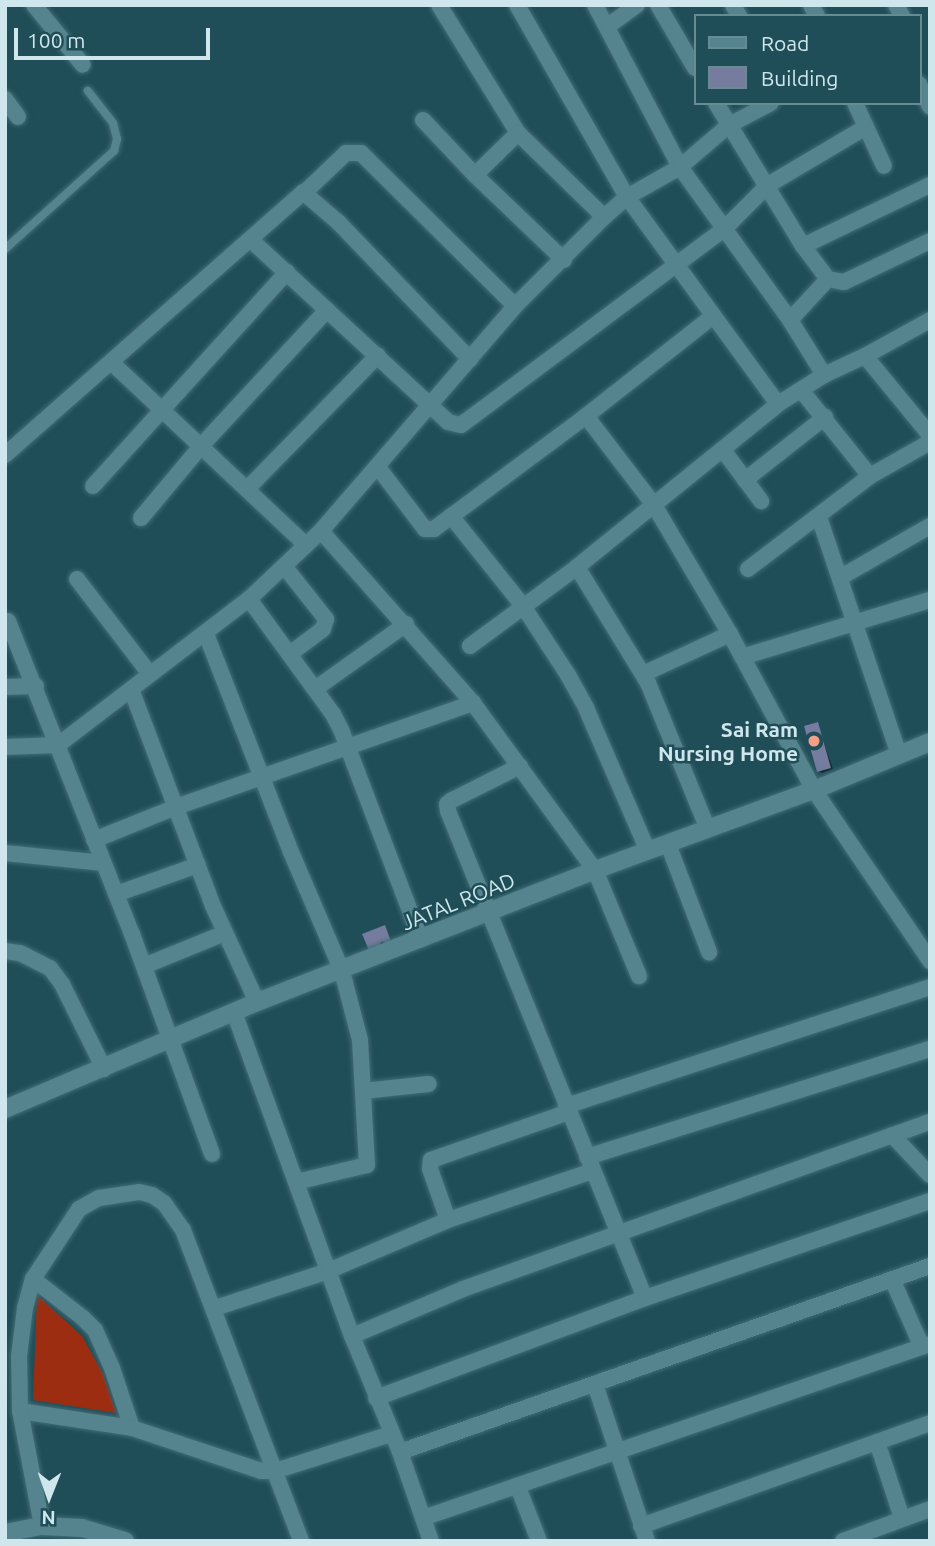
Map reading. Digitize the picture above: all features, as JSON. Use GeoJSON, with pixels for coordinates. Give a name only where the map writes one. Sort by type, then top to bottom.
{"type":"FeatureCollection","features":[{"type":"Feature","properties":{"kind":"main road","name":"JATAL ROAD"},"geometry":{"type":"LineString","coordinates":[[5,1109],[173,1040],[257,1002],[595,870],[814,790],[930,742]]}},
{"type":"Feature","properties":{"kind":"main road"},"geometry":{"type":"LineString","coordinates":[[5,1533],[42,1526],[82,1528],[125,1541]]}},
{"type":"Feature","properties":{"kind":"street"},"geometry":{"type":"LineString","coordinates":[[34,5],[83,65]]}},
{"type":"Feature","properties":{"kind":"street"},"geometry":{"type":"LineString","coordinates":[[439,5],[517,133],[604,217]]}},
{"type":"Feature","properties":{"kind":"street"},"geometry":{"type":"LineString","coordinates":[[517,5],[627,197],[778,404]]}},
{"type":"Feature","properties":{"kind":"street"},"geometry":{"type":"LineString","coordinates":[[595,5],[680,167],[790,320],[824,375]]}},
{"type":"Feature","properties":{"kind":"street"},"geometry":{"type":"LineString","coordinates":[[608,26],[637,5]]}},
{"type":"Feature","properties":{"kind":"street"},"geometry":{"type":"LineString","coordinates":[[658,5],[694,66]]}},
{"type":"Feature","properties":{"kind":"street"},"geometry":{"type":"LineString","coordinates":[[5,99],[18,117]]}},
{"type":"Feature","properties":{"kind":"street"},"geometry":{"type":"LineString","coordinates":[[717,105],[803,246],[828,279],[844,282],[930,241]]}},
{"type":"Feature","properties":{"kind":"street"},"geometry":{"type":"LineString","coordinates":[[5,747],[58,745],[249,599],[321,531],[432,406],[514,306],[564,260],[604,217],[627,197],[680,167],[729,125],[767,105]]}},
{"type":"Feature","properties":{"kind":"street"},"geometry":{"type":"LineString","coordinates":[[856,105],[884,166]]}},
{"type":"Feature","properties":{"kind":"street"},"geometry":{"type":"LineString","coordinates":[[423,120],[475,175],[564,260]]}},
{"type":"Feature","properties":{"kind":"street"},"geometry":{"type":"LineString","coordinates":[[251,240],[452,425],[461,425],[723,230],[768,185],[866,127]]}},
{"type":"Feature","properties":{"kind":"street"},"geometry":{"type":"LineString","coordinates":[[475,175],[517,133]]}},
{"type":"Feature","properties":{"kind":"street"},"geometry":{"type":"LineString","coordinates":[[5,455],[251,240],[346,153],[361,153],[514,306]]}},
{"type":"Feature","properties":{"kind":"street"},"geometry":{"type":"LineString","coordinates":[[803,246],[930,185]]}},
{"type":"Feature","properties":{"kind":"street"},"geometry":{"type":"LineString","coordinates":[[304,192],[470,359]]}},
{"type":"Feature","properties":{"kind":"street"},"geometry":{"type":"LineString","coordinates":[[93,486],[287,272]]}},
{"type":"Feature","properties":{"kind":"street"},"geometry":{"type":"LineString","coordinates":[[790,320],[828,279]]}},
{"type":"Feature","properties":{"kind":"street"},"geometry":{"type":"LineString","coordinates":[[141,518],[202,446],[327,310]]}},
{"type":"Feature","properties":{"kind":"street"},"geometry":{"type":"LineString","coordinates":[[377,466],[425,529],[434,529],[586,416],[712,317]]}},
{"type":"Feature","properties":{"kind":"street"},"geometry":{"type":"LineString","coordinates":[[470,646],[577,567],[778,404],[824,375],[866,356],[930,320]]}},
{"type":"Feature","properties":{"kind":"street"},"geometry":{"type":"LineString","coordinates":[[247,489],[378,355]]}},
{"type":"Feature","properties":{"kind":"street"},"geometry":{"type":"LineString","coordinates":[[866,356],[930,435]]}},
{"type":"Feature","properties":{"kind":"street"},"geometry":{"type":"LineString","coordinates":[[111,362],[306,545]]}},
{"type":"Feature","properties":{"kind":"street"},"geometry":{"type":"LineString","coordinates":[[801,390],[870,476]]}},
{"type":"Feature","properties":{"kind":"street"},"geometry":{"type":"LineString","coordinates":[[586,416],[654,505],[730,634],[814,790],[930,961]]}},
{"type":"Feature","properties":{"kind":"street"},"geometry":{"type":"LineString","coordinates":[[745,480],[825,417]]}},
{"type":"Feature","properties":{"kind":"street"},"geometry":{"type":"LineString","coordinates":[[748,569],[870,476],[930,442]]}},
{"type":"Feature","properties":{"kind":"street"},"geometry":{"type":"LineString","coordinates":[[723,450],[761,501]]}},
{"type":"Feature","properties":{"kind":"street"},"geometry":{"type":"LineString","coordinates":[[451,516],[523,606],[586,708],[649,851]]}},
{"type":"Feature","properties":{"kind":"street"},"geometry":{"type":"LineString","coordinates":[[819,517],[899,755]]}},
{"type":"Feature","properties":{"kind":"street"},"geometry":{"type":"LineString","coordinates":[[841,577],[930,526]]}},
{"type":"Feature","properties":{"kind":"street"},"geometry":{"type":"LineString","coordinates":[[321,531],[406,624],[473,703],[595,870],[639,976]]}},
{"type":"Feature","properties":{"kind":"street"},"geometry":{"type":"LineString","coordinates":[[284,566],[326,619],[323,629],[290,654]]}},
{"type":"Feature","properties":{"kind":"street"},"geometry":{"type":"LineString","coordinates":[[577,567],[643,674],[708,830]]}},
{"type":"Feature","properties":{"kind":"street"},"geometry":{"type":"LineString","coordinates":[[77,579],[149,673]]}},
{"type":"Feature","properties":{"kind":"street"},"geometry":{"type":"LineString","coordinates":[[249,599],[333,714],[421,940]]}},
{"type":"Feature","properties":{"kind":"street"},"geometry":{"type":"LineString","coordinates":[[742,657],[857,625],[930,600]]}},
{"type":"Feature","properties":{"kind":"street"},"geometry":{"type":"LineString","coordinates":[[8,621],[36,686],[173,1040],[212,1154]]}},
{"type":"Feature","properties":{"kind":"street"},"geometry":{"type":"LineString","coordinates":[[315,689],[406,624]]}},
{"type":"Feature","properties":{"kind":"street"},"geometry":{"type":"LineString","coordinates":[[206,634],[342,971],[360,1040],[368,1165],[296,1182]]}},
{"type":"Feature","properties":{"kind":"street"},"geometry":{"type":"LineString","coordinates":[[643,674],[730,634]]}},
{"type":"Feature","properties":{"kind":"street"},"geometry":{"type":"LineString","coordinates":[[5,687],[36,686]]}},
{"type":"Feature","properties":{"kind":"street"},"geometry":{"type":"LineString","coordinates":[[131,689],[225,933],[257,1002]]}},
{"type":"Feature","properties":{"kind":"street"},"geometry":{"type":"LineString","coordinates":[[94,840],[176,807],[348,748],[426,717],[473,703]]}},
{"type":"Feature","properties":{"kind":"street"},"geometry":{"type":"LineString","coordinates":[[520,766],[447,804],[487,913],[645,1298]]}},
{"type":"Feature","properties":{"kind":"street"},"geometry":{"type":"LineString","coordinates":[[668,844],[709,952]]}},
{"type":"Feature","properties":{"kind":"street"},"geometry":{"type":"LineString","coordinates":[[5,853],[103,863]]}},
{"type":"Feature","properties":{"kind":"street"},"geometry":{"type":"LineString","coordinates":[[116,894],[198,864]]}},
{"type":"Feature","properties":{"kind":"street"},"geometry":{"type":"LineString","coordinates":[[144,966],[225,933]]}},
{"type":"Feature","properties":{"kind":"street"},"geometry":{"type":"LineString","coordinates":[[5,951],[20,953],[50,968],[62,984],[104,1069]]}},
{"type":"Feature","properties":{"kind":"street"},"geometry":{"type":"LineString","coordinates":[[448,1220],[430,1170],[431,1160],[567,1109],[930,987]]}},
{"type":"Feature","properties":{"kind":"street"},"geometry":{"type":"LineString","coordinates":[[233,1012],[352,1336],[400,1452],[431,1541]]}},
{"type":"Feature","properties":{"kind":"street"},"geometry":{"type":"LineString","coordinates":[[215,1308],[328,1271],[590,1164],[930,1049]]}},
{"type":"Feature","properties":{"kind":"street"},"geometry":{"type":"LineString","coordinates":[[363,1091],[429,1084]]}},
{"type":"Feature","properties":{"kind":"street"},"geometry":{"type":"LineString","coordinates":[[352,1336],[463,1289],[930,1122]]}},
{"type":"Feature","properties":{"kind":"street"},"geometry":{"type":"LineString","coordinates":[[892,1135],[930,1175]]}},
{"type":"Feature","properties":{"kind":"street"},"geometry":{"type":"LineString","coordinates":[[42,1526],[20,1411],[19,1356],[33,1279],[79,1209],[99,1198],[139,1192],[152,1195],[164,1203],[183,1230],[302,1541]]}},
{"type":"Feature","properties":{"kind":"street"},"geometry":{"type":"LineString","coordinates":[[376,1398],[645,1298],[930,1201]]}},
{"type":"Feature","properties":{"kind":"street"},"geometry":{"type":"LineString","coordinates":[[400,1452],[930,1266]]}},
{"type":"Feature","properties":{"kind":"street"},"geometry":{"type":"LineString","coordinates":[[33,1279],[95,1331],[112,1368],[132,1428]]}},
{"type":"Feature","properties":{"kind":"street"},"geometry":{"type":"LineString","coordinates":[[423,1518],[926,1345],[892,1279]]}},
{"type":"Feature","properties":{"kind":"street"},"geometry":{"type":"LineString","coordinates":[[595,1384],[644,1533],[877,1441],[930,1423]]}},
{"type":"Feature","properties":{"kind":"street"},"geometry":{"type":"LineString","coordinates":[[20,1411],[132,1428],[249,1467],[275,1471],[391,1434]]}},
{"type":"Feature","properties":{"kind":"street"},"geometry":{"type":"LineString","coordinates":[[877,1441],[902,1518]]}},
{"type":"Feature","properties":{"kind":"street"},"geometry":{"type":"LineString","coordinates":[[518,1487],[540,1541]]}},
{"type":"Feature","properties":{"kind":"street"},"geometry":{"type":"LineString","coordinates":[[843,1541],[930,1509]]}},
{"type":"Feature","properties":{"kind":"lane"},"geometry":{"type":"LineString","coordinates":[[5,249],[114,151],[117,139],[113,123],[88,91]]}},
{"type":"Feature","properties":{"kind":"shaded area"},"geometry":{"type":"Polygon","coordinates":[[[37,1295],[82,1336],[103,1374],[116,1413],[33,1400],[37,1295]]]}},
{"type":"Feature","properties":{"kind":"building"},"geometry":{"type":"Polygon","coordinates":[[[818,722],[831,768],[817,772],[804,726],[818,722]]]}},
{"type":"Feature","properties":{"kind":"building"},"geometry":{"type":"Polygon","coordinates":[[[385,925],[393,947],[387,949],[383,941],[380,943],[383,950],[371,955],[362,934],[385,925]]]}},
{"type":"Feature","properties":{"kind":"place","name":"Sai Ram Nursing Home"},"geometry":{"type":"Point","coordinates":[814,741]}}]}
